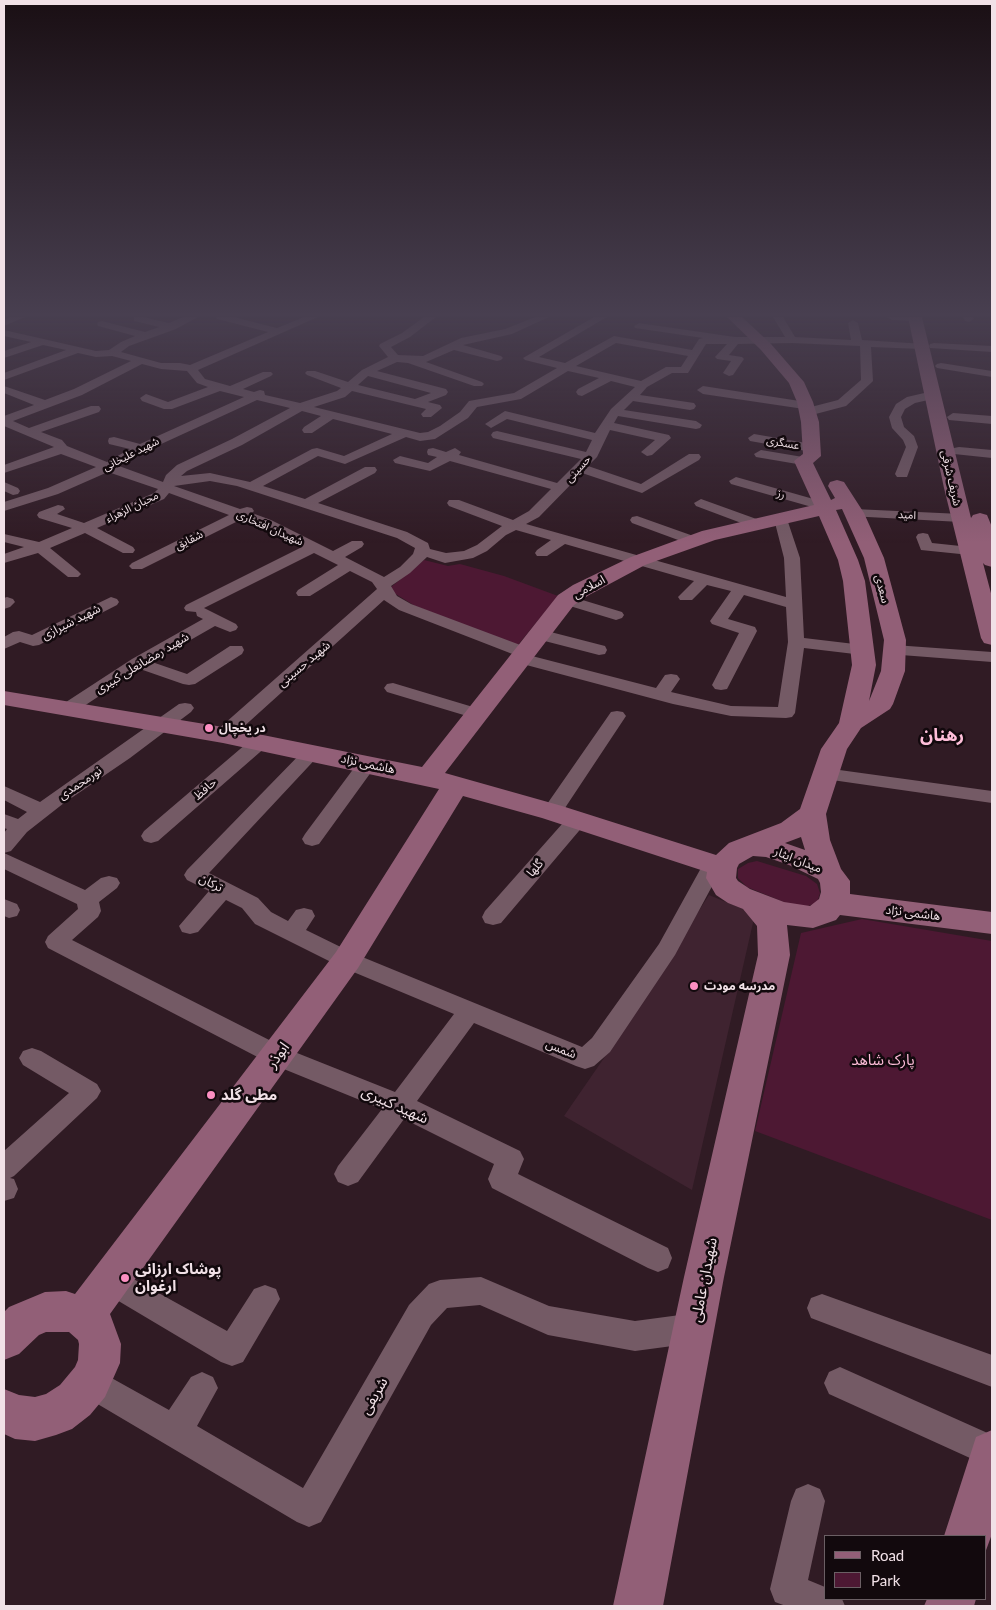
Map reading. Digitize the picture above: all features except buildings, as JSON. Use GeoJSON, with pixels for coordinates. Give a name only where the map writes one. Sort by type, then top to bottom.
{"type":"FeatureCollection","features":[{"type":"Feature","properties":{"kind":"street"},"geometry":{"type":"LineString","coordinates":[[12,392],[43,404]]}},
{"type":"Feature","properties":{"kind":"street"},"geometry":{"type":"LineString","coordinates":[[4,421],[43,404],[78,392]]}},
{"type":"Feature","properties":{"kind":"street"},"geometry":{"type":"LineString","coordinates":[[146,398],[168,406],[205,392]]}},
{"type":"Feature","properties":{"kind":"street"},"geometry":{"type":"LineString","coordinates":[[241,392],[420,437],[431,436],[464,415],[473,404],[517,396],[523,392]]}},
{"type":"Feature","properties":{"kind":"street","name":"شهید علیخانی"},"geometry":{"type":"LineString","coordinates":[[4,507],[53,491],[108,467],[141,448],[263,392]]}},
{"type":"Feature","properties":{"kind":"street","name":"محبان الزهراء"},"geometry":{"type":"LineString","coordinates":[[4,559],[40,547],[159,496],[182,468],[237,442],[301,407],[344,392]]}},
{"type":"Feature","properties":{"kind":"street"},"geometry":{"type":"LineString","coordinates":[[372,392],[436,408],[427,414]]}},
{"type":"Feature","properties":{"kind":"street"},"geometry":{"type":"LineString","coordinates":[[417,403],[442,392]]}},
{"type":"Feature","properties":{"kind":"street","name":"حسینی"},"geometry":{"type":"LineString","coordinates":[[168,484],[210,477],[251,487],[402,535],[423,546],[422,551],[445,558],[468,555],[482,548],[501,532],[534,514],[561,488],[590,458],[606,425],[615,412],[635,392]]}},
{"type":"Feature","properties":{"kind":"street"},"geometry":{"type":"LineString","coordinates":[[715,392],[807,409],[842,403],[854,392]]}},
{"type":"Feature","properties":{"kind":"street"},"geometry":{"type":"LineString","coordinates":[[761,454],[809,455],[810,422],[800,392]]}},
{"type":"Feature","properties":{"kind":"street","name":"شریف شرقی"},"geometry":{"type":"LineString","coordinates":[[948,392],[959,451],[991,552]]}},
{"type":"Feature","properties":{"kind":"street"},"geometry":{"type":"LineString","coordinates":[[902,474],[912,447],[909,439],[898,428],[895,417],[900,407],[911,400],[933,395]]}},
{"type":"Feature","properties":{"kind":"street","name":"شریف شرقی"},"geometry":{"type":"LineString","coordinates":[[933,395],[961,518],[992,638]]}},
{"type":"Feature","properties":{"kind":"street"},"geometry":{"type":"LineString","coordinates":[[631,396],[690,406]]}},
{"type":"Feature","properties":{"kind":"street"},"geometry":{"type":"LineString","coordinates":[[29,432],[95,409]]}},
{"type":"Feature","properties":{"kind":"street"},"geometry":{"type":"LineString","coordinates":[[615,412],[696,425]]}},
{"type":"Feature","properties":{"kind":"street"},"geometry":{"type":"LineString","coordinates":[[308,430],[332,414]]}},
{"type":"Feature","properties":{"kind":"street"},"geometry":{"type":"LineString","coordinates":[[590,458],[494,429],[505,415],[599,438]]}},
{"type":"Feature","properties":{"kind":"street"},"geometry":{"type":"LineString","coordinates":[[953,417],[992,420]]}},
{"type":"Feature","properties":{"kind":"street","name":"شهیدان افتخاری"},"geometry":{"type":"LineString","coordinates":[[4,421],[57,443],[62,449],[108,467],[168,484],[266,523],[378,579],[391,599],[405,607],[523,655],[660,695],[732,711],[786,713],[796,642]]}},
{"type":"Feature","properties":{"kind":"street"},"geometry":{"type":"LineString","coordinates":[[606,425],[665,438],[647,452]]}},
{"type":"Feature","properties":{"kind":"street"},"geometry":{"type":"LineString","coordinates":[[251,487],[317,452],[345,460],[405,433]]}},
{"type":"Feature","properties":{"kind":"street","name":"عسگری"},"geometry":{"type":"LineString","coordinates":[[754,438],[809,455]]}},
{"type":"Feature","properties":{"kind":"street"},"geometry":{"type":"LineString","coordinates":[[114,441],[141,448]]}},
{"type":"Feature","properties":{"kind":"street"},"geometry":{"type":"LineString","coordinates":[[4,469],[62,449]]}},
{"type":"Feature","properties":{"kind":"street"},"geometry":{"type":"LineString","coordinates":[[959,451],[992,454]]}},
{"type":"Feature","properties":{"kind":"street"},"geometry":{"type":"LineString","coordinates":[[433,452],[454,453],[561,488]]}},
{"type":"Feature","properties":{"kind":"street"},"geometry":{"type":"LineString","coordinates":[[400,460],[430,467],[454,453]]}},
{"type":"Feature","properties":{"kind":"street","name":"سعدی"},"geometry":{"type":"LineString","coordinates":[[809,455],[825,462],[842,507],[876,565],[893,632],[894,650],[893,671],[881,704],[852,723],[834,749],[812,814]]}},
{"type":"Feature","properties":{"kind":"street"},"geometry":{"type":"LineString","coordinates":[[580,468],[642,489],[694,457]]}},
{"type":"Feature","properties":{"kind":"street"},"geometry":{"type":"LineString","coordinates":[[306,504],[370,470]]}},
{"type":"Feature","properties":{"kind":"street","name":"رز"},"geometry":{"type":"LineString","coordinates":[[736,481],[842,507]]}},
{"type":"Feature","properties":{"kind":"street","name":"شقایق"},"geometry":{"type":"LineString","coordinates":[[136,566],[276,495]]}},
{"type":"Feature","properties":{"kind":"street"},"geometry":{"type":"LineString","coordinates":[[454,503],[514,525],[793,604]]}},
{"type":"Feature","properties":{"kind":"street"},"geometry":{"type":"LineString","coordinates":[[701,503],[757,524]]}},
{"type":"Feature","properties":{"kind":"street","name":"امید"},"geometry":{"type":"LineString","coordinates":[[842,507],[961,518]]}},
{"type":"Feature","properties":{"kind":"street","name":"سعدی"},"geometry":{"type":"LineString","coordinates":[[842,507],[848,560],[855,587],[864,665],[852,723]]}},
{"type":"Feature","properties":{"kind":"street","name":"اسلامی"},"geometry":{"type":"LineString","coordinates":[[442,780],[477,714],[566,600],[581,590],[638,561],[709,535],[842,507]]}},
{"type":"Feature","properties":{"kind":"street"},"geometry":{"type":"LineString","coordinates":[[58,509],[44,516],[86,528],[128,550]]}},
{"type":"Feature","properties":{"kind":"street"},"geometry":{"type":"LineString","coordinates":[[782,519],[792,558],[796,642],[863,650],[894,650],[992,657]]}},
{"type":"Feature","properties":{"kind":"street"},"geometry":{"type":"LineString","coordinates":[[637,520],[694,541]]}},
{"type":"Feature","properties":{"kind":"street"},"geometry":{"type":"LineString","coordinates":[[589,547],[601,534]]}},
{"type":"Feature","properties":{"kind":"street"},"geometry":{"type":"LineString","coordinates":[[923,536],[926,547],[970,551]]}},
{"type":"Feature","properties":{"kind":"street"},"geometry":{"type":"LineString","coordinates":[[4,538],[40,547],[73,574]]}},
{"type":"Feature","properties":{"kind":"street"},"geometry":{"type":"LineString","coordinates":[[542,553],[562,539]]}},
{"type":"Feature","properties":{"kind":"street"},"geometry":{"type":"LineString","coordinates":[[333,557],[357,544]]}},
{"type":"Feature","properties":{"kind":"street","name":"شهید رمضانعلی کبیری"},"geometry":{"type":"LineString","coordinates":[[69,708],[138,663],[222,623],[192,608],[314,547]]}},
{"type":"Feature","properties":{"kind":"street"},"geometry":{"type":"LineString","coordinates":[[383,588],[420,556],[422,551]]}},
{"type":"Feature","properties":{"kind":"street"},"geometry":{"type":"LineString","coordinates":[[304,593],[349,565]]}},
{"type":"Feature","properties":{"kind":"street"},"geometry":{"type":"LineString","coordinates":[[686,597],[703,580]]}},
{"type":"Feature","properties":{"kind":"street","name":"شهید حسینی"},"geometry":{"type":"LineString","coordinates":[[223,735],[337,635],[383,588]]}},
{"type":"Feature","properties":{"kind":"street"},"geometry":{"type":"LineString","coordinates":[[721,685],[748,631],[718,621],[740,590]]}},
{"type":"Feature","properties":{"kind":"street"},"geometry":{"type":"LineString","coordinates":[[566,600],[616,615]]}},
{"type":"Feature","properties":{"kind":"street","name":"شهید شیرازی"},"geometry":{"type":"LineString","coordinates":[[4,644],[19,636],[34,641],[111,602]]}},
{"type":"Feature","properties":{"kind":"street"},"geometry":{"type":"LineString","coordinates":[[539,634],[599,650]]}},
{"type":"Feature","properties":{"kind":"street"},"geometry":{"type":"LineString","coordinates":[[138,663],[189,680],[236,650]]}},
{"type":"Feature","properties":{"kind":"street"},"geometry":{"type":"LineString","coordinates":[[660,695],[671,679]]}},
{"type":"Feature","properties":{"kind":"street"},"geometry":{"type":"LineString","coordinates":[[393,688],[477,714]]}},
{"type":"Feature","properties":{"kind":"street","name":"هاشمی نژاد"},"geometry":{"type":"LineString","coordinates":[[4,698],[223,735],[442,780],[552,812],[718,866]]}},
{"type":"Feature","properties":{"kind":"street","name":"نورمحمدی"},"geometry":{"type":"LineString","coordinates":[[4,846],[12,824],[42,811],[185,708]]}},
{"type":"Feature","properties":{"kind":"street"},"geometry":{"type":"LineString","coordinates":[[552,812],[617,716]]}},
{"type":"Feature","properties":{"kind":"street","name":"حافظ"},"geometry":{"type":"LineString","coordinates":[[151,836],[260,742]]}},
{"type":"Feature","properties":{"kind":"street","name":"ترکان"},"geometry":{"type":"LineString","coordinates":[[313,752],[195,875],[250,902],[263,918],[298,924],[347,960]]}},
{"type":"Feature","properties":{"kind":"street"},"geometry":{"type":"LineString","coordinates":[[312,839],[368,764]]}},
{"type":"Feature","properties":{"kind":"street"},"geometry":{"type":"LineString","coordinates":[[825,774],[992,797]]}},
{"type":"Feature","properties":{"kind":"street","name":"ابوذر"},"geometry":{"type":"LineString","coordinates":[[83,1316],[278,1056],[347,960],[442,780]]}},
{"type":"Feature","properties":{"kind":"street"},"geometry":{"type":"LineString","coordinates":[[4,792],[42,811]]}},
{"type":"Feature","properties":{"kind":"street"},"geometry":{"type":"LineString","coordinates":[[812,814],[828,896],[778,912],[739,896],[727,888],[721,878],[718,866],[739,850],[791,830],[812,814]]}},
{"type":"Feature","properties":{"kind":"street","name":"گلها"},"geometry":{"type":"LineString","coordinates":[[493,917],[577,820]]}},
{"type":"Feature","properties":{"kind":"street","name":"میدان ایثار"},"geometry":{"type":"LineString","coordinates":[[752,846],[769,848],[800,858],[828,896]]}},
{"type":"Feature","properties":{"kind":"street"},"geometry":{"type":"LineString","coordinates":[[4,860],[87,900],[109,883]]}},
{"type":"Feature","properties":{"kind":"street","name":"شمس"},"geometry":{"type":"LineString","coordinates":[[347,960],[585,1059],[601,1045],[668,949],[718,866]]}},
{"type":"Feature","properties":{"kind":"street"},"geometry":{"type":"LineString","coordinates":[[190,926],[223,889]]}},
{"type":"Feature","properties":{"kind":"street"},"geometry":{"type":"LineString","coordinates":[[774,955],[828,896]]}},
{"type":"Feature","properties":{"kind":"street","name":"هاشمی نژاد"},"geometry":{"type":"LineString","coordinates":[[828,896],[992,909]]}},
{"type":"Feature","properties":{"kind":"street","name":"هاشمی نژاد"},"geometry":{"type":"LineString","coordinates":[[828,896],[992,923]]}},
{"type":"Feature","properties":{"kind":"street","name":"شهید کبیری"},"geometry":{"type":"LineString","coordinates":[[87,900],[90,911],[56,942],[278,1056],[400,1105],[510,1159],[502,1180],[658,1258]]}},
{"type":"Feature","properties":{"kind":"street","name":"شهیدان عاملی"},"geometry":{"type":"LineString","coordinates":[[638,1606],[694,1328],[774,955],[772,926],[765,913],[754,902]]}},
{"type":"Feature","properties":{"kind":"street"},"geometry":{"type":"LineString","coordinates":[[348,1174],[469,1012]]}},
{"type":"Feature","properties":{"kind":"street"},"geometry":{"type":"LineString","coordinates":[[4,1168],[88,1091],[32,1058]]}},
{"type":"Feature","properties":{"kind":"street"},"geometry":{"type":"LineString","coordinates":[[110,1280],[232,1351],[265,1299]]}},
{"type":"Feature","properties":{"kind":"street","name":"شریفی"},"geometry":{"type":"LineString","coordinates":[[90,1382],[309,1510],[420,1315],[440,1294],[481,1291],[548,1320],[635,1336],[694,1328]]}},
{"type":"Feature","properties":{"kind":"street"},"geometry":{"type":"LineString","coordinates":[[822,1308],[992,1371]]}},
{"type":"Feature","properties":{"kind":"street"},"geometry":{"type":"LineString","coordinates":[[4,1339],[24,1321],[45,1312],[66,1311],[83,1316],[95,1328],[100,1344],[99,1363],[90,1382],[75,1400],[56,1413],[35,1419],[8,1420]]}},
{"type":"Feature","properties":{"kind":"street"},"geometry":{"type":"LineString","coordinates":[[840,1383],[992,1453],[978,1525]]}},
{"type":"Feature","properties":{"kind":"street"},"geometry":{"type":"LineString","coordinates":[[175,1431],[202,1388]]}},
{"type":"Feature","properties":{"kind":"street"},"geometry":{"type":"LineString","coordinates":[[808,1501],[788,1589],[827,1606]]}},
{"type":"Feature","properties":{"kind":"shaded area","name":"مدرسه مودت"},"geometry":{"type":"Polygon","coordinates":[[[709,895],[755,914],[692,1190],[564,1116],[604,1058],[709,895]]]}},
{"type":"Feature","properties":{"kind":"green space"},"geometry":{"type":"Polygon","coordinates":[[[424,560],[448,566],[460,564],[504,576],[558,596],[517,646],[415,606],[394,593],[391,587],[424,560]]]}},
{"type":"Feature","properties":{"kind":"green space"},"geometry":{"type":"Polygon","coordinates":[[[757,861],[806,876],[817,884],[820,893],[817,903],[805,907],[791,905],[747,887],[738,878],[738,869],[748,863],[757,861]]]}},
{"type":"Feature","properties":{"kind":"green space","name":"پارک شاهد"},"geometry":{"type":"Polygon","coordinates":[[[862,919],[992,941],[992,1220],[755,1131],[801,933],[862,919]]]}},
{"type":"Feature","properties":{"kind":"place","name":"در یخچال"},"geometry":{"type":"Point","coordinates":[209,728]}},
{"type":"Feature","properties":{"kind":"place","name":"مدرسه مودت"},"geometry":{"type":"Point","coordinates":[694,986]}},
{"type":"Feature","properties":{"kind":"place","name":"مطی گلد"},"geometry":{"type":"Point","coordinates":[211,1095]}},
{"type":"Feature","properties":{"kind":"place","name":"پوشاک ارزانی ارغوان"},"geometry":{"type":"Point","coordinates":[125,1278]}},
{"type":"Feature","properties":{"kind":"district","name":"رهنان"},"geometry":{"type":"Point","coordinates":[942,735]}}]}
